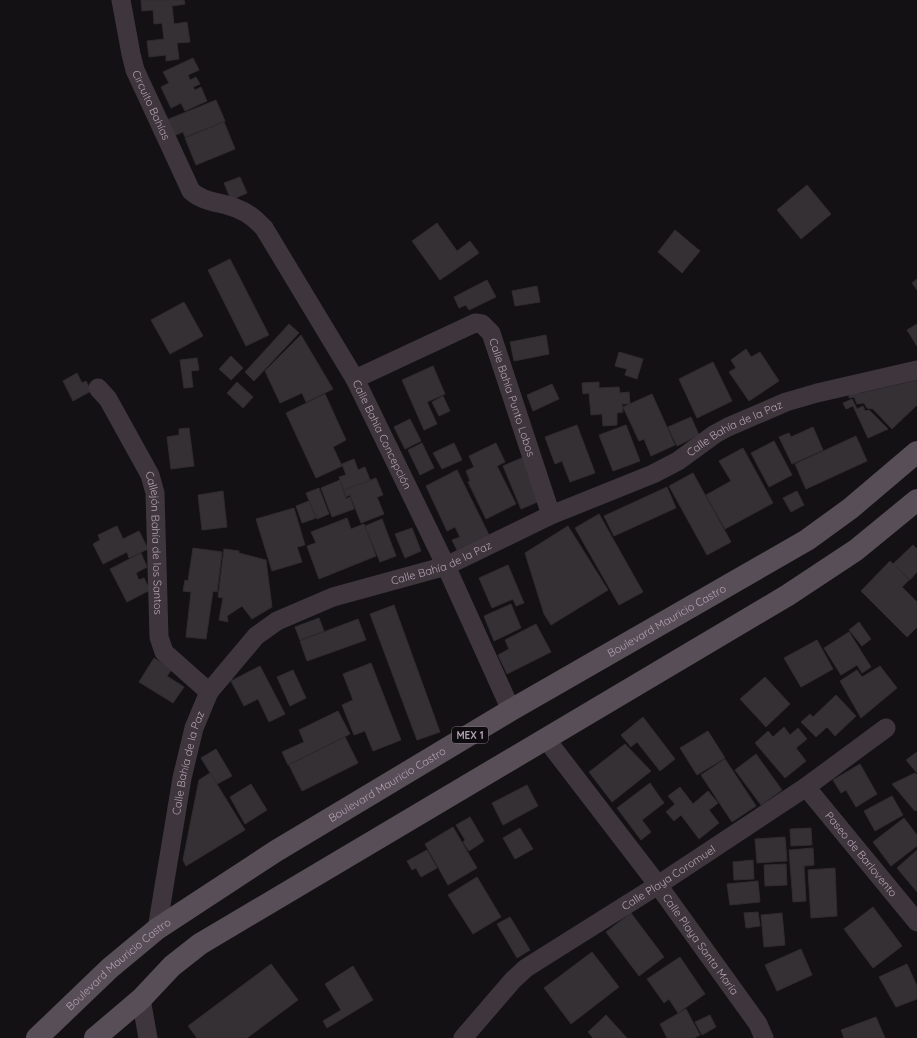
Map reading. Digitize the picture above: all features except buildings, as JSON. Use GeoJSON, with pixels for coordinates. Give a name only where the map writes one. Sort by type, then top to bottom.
{"type":"FeatureCollection","features":[{"type":"Feature","properties":{"kind":"main road","name":"Boulevard Mauricio Castro"},"geometry":{"type":"LineString","coordinates":[[37,1038],[110,968],[157,929],[276,851],[512,710],[807,540],[851,508],[917,452]]}},
{"type":"Feature","properties":{"kind":"main road"},"geometry":{"type":"LineString","coordinates":[[95,1038],[141,999],[172,966],[200,944],[788,595],[856,550],[917,500]]}},
{"type":"Feature","properties":{"kind":"street","name":"Circuito Bahías"},"geometry":{"type":"LineString","coordinates":[[121,0],[131,54],[141,84],[191,191],[196,196],[205,200]]}},
{"type":"Feature","properties":{"kind":"street","name":"Calle Bahía Concepción"},"geometry":{"type":"LineString","coordinates":[[205,200],[237,208],[252,216],[264,228],[355,378],[446,566],[512,710]]}},
{"type":"Feature","properties":{"kind":"street","name":"Calle Bahía Punto Lobos"},"geometry":{"type":"LineString","coordinates":[[355,378],[475,323],[482,324],[491,333],[551,514]]}},
{"type":"Feature","properties":{"kind":"street","name":"Calle Bahía de la Paz"},"geometry":{"type":"LineString","coordinates":[[157,929],[182,778],[194,728],[209,692],[256,636],[277,621],[333,597],[446,566],[551,514],[654,474],[678,461],[721,431],[786,402],[817,393],[917,370]]}},
{"type":"Feature","properties":{"kind":"street","name":"Callejón Bahía de los Santos"},"geometry":{"type":"LineString","coordinates":[[98,388],[108,399],[150,475],[153,484],[155,493],[158,638],[160,645],[164,652],[209,692]]}},
{"type":"Feature","properties":{"kind":"street","name":"Calle Playa Coromuel"},"geometry":{"type":"LineString","coordinates":[[463,1038],[526,968],[658,885],[806,787],[886,728]]}},
{"type":"Feature","properties":{"kind":"street","name":"Calle Playa Santa María"},"geometry":{"type":"LineString","coordinates":[[546,739],[658,885],[758,1024],[764,1038]]}},
{"type":"Feature","properties":{"kind":"street","name":"Paseo de Barlovento"},"geometry":{"type":"LineString","coordinates":[[806,787],[917,922]]}},
{"type":"Feature","properties":{"kind":"street"},"geometry":{"type":"LineString","coordinates":[[141,999],[148,1038]]}}]}
